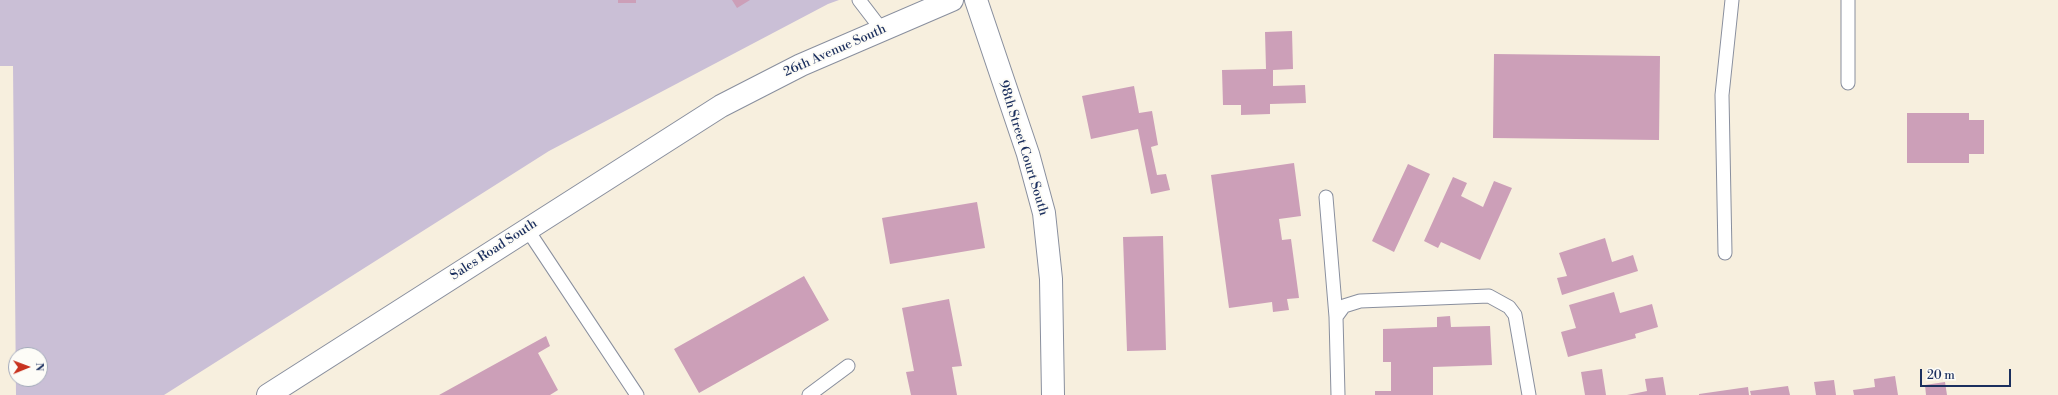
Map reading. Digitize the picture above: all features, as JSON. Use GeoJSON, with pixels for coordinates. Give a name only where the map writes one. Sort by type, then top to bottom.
{"type":"FeatureCollection","features":[{"type":"Feature","properties":{"kind":"street","name":"26th Avenue South"},"geometry":{"type":"LineString","coordinates":[[721,106],[801,65],[952,0]]}},
{"type":"Feature","properties":{"kind":"street","name":"98th Street Court South"},"geometry":{"type":"LineString","coordinates":[[976,0],[1028,154],[1044,213],[1051,279],[1053,395]]}},
{"type":"Feature","properties":{"kind":"street","name":"Sales Road South"},"geometry":{"type":"LineString","coordinates":[[268,395],[721,106]]}},
{"type":"Feature","properties":{"kind":"lane"},"geometry":{"type":"LineString","coordinates":[[859,0],[882,30]]}},
{"type":"Feature","properties":{"kind":"lane"},"geometry":{"type":"LineString","coordinates":[[1725,253],[1722,95],[1732,0]]}},
{"type":"Feature","properties":{"kind":"lane"},"geometry":{"type":"LineString","coordinates":[[1848,0],[1848,83]]}},
{"type":"Feature","properties":{"kind":"lane"},"geometry":{"type":"LineString","coordinates":[[1326,197],[1336,317],[1338,395]]}},
{"type":"Feature","properties":{"kind":"lane"},"geometry":{"type":"LineString","coordinates":[[527,229],[637,395]]}},
{"type":"Feature","properties":{"kind":"lane"},"geometry":{"type":"LineString","coordinates":[[1336,317],[1344,306],[1360,301],[1489,296],[1509,307],[1515,315],[1529,395]]}},
{"type":"Feature","properties":{"kind":"lane"},"geometry":{"type":"LineString","coordinates":[[808,395],[848,366]]}},
{"type":"Feature","properties":{"kind":"shaded area"},"geometry":{"type":"Polygon","coordinates":[[[0,0],[839,0],[828,4],[549,151],[164,395],[16,395],[16,387],[48,387],[48,347],[16,347],[13,66],[0,66],[0,0]]]}},
{"type":"Feature","properties":{"kind":"building"},"geometry":{"type":"Polygon","coordinates":[[[618,0],[636,0],[636,3],[618,3],[618,0]]]}},
{"type":"Feature","properties":{"kind":"building"},"geometry":{"type":"Polygon","coordinates":[[[732,0],[750,0],[737,8],[732,0]]]}},
{"type":"Feature","properties":{"kind":"building"},"geometry":{"type":"Polygon","coordinates":[[[1292,31],[1293,69],[1273,70],[1273,86],[1305,85],[1306,103],[1270,104],[1270,114],[1241,115],[1241,105],[1223,105],[1222,70],[1266,69],[1265,32],[1292,31]]]}},
{"type":"Feature","properties":{"kind":"building"},"geometry":{"type":"Polygon","coordinates":[[[1494,54],[1660,56],[1659,140],[1493,138],[1494,54]]]}},
{"type":"Feature","properties":{"kind":"building"},"geometry":{"type":"Polygon","coordinates":[[[1134,86],[1139,113],[1152,111],[1158,145],[1151,147],[1157,175],[1166,174],[1170,190],[1151,194],[1138,129],[1091,139],[1082,96],[1134,86]]]}},
{"type":"Feature","properties":{"kind":"building"},"geometry":{"type":"Polygon","coordinates":[[[1907,113],[1969,113],[1969,120],[1984,120],[1984,154],[1969,154],[1969,163],[1907,163],[1907,113]]]}},
{"type":"Feature","properties":{"kind":"building"},"geometry":{"type":"Polygon","coordinates":[[[1294,163],[1301,216],[1279,219],[1282,240],[1291,239],[1299,298],[1287,299],[1289,310],[1273,312],[1272,302],[1229,308],[1211,175],[1294,163]]]}},
{"type":"Feature","properties":{"kind":"building"},"geometry":{"type":"Polygon","coordinates":[[[1408,164],[1430,174],[1394,252],[1372,241],[1408,164]]]}},
{"type":"Feature","properties":{"kind":"building"},"geometry":{"type":"Polygon","coordinates":[[[1453,177],[1467,183],[1461,196],[1483,207],[1494,181],[1512,188],[1480,260],[1441,242],[1438,248],[1424,241],[1453,177]]]}},
{"type":"Feature","properties":{"kind":"building"},"geometry":{"type":"Polygon","coordinates":[[[977,202],[985,248],[890,264],[882,218],[977,202]]]}},
{"type":"Feature","properties":{"kind":"building"},"geometry":{"type":"Polygon","coordinates":[[[1163,236],[1166,350],[1127,351],[1123,237],[1163,236]]]}},
{"type":"Feature","properties":{"kind":"building"},"geometry":{"type":"Polygon","coordinates":[[[1605,238],[1612,262],[1633,255],[1638,271],[1562,295],[1557,278],[1567,276],[1559,253],[1605,238]]]}},
{"type":"Feature","properties":{"kind":"building"},"geometry":{"type":"Polygon","coordinates":[[[804,276],[829,320],[699,393],[674,349],[804,276]]]}},
{"type":"Feature","properties":{"kind":"building"},"geometry":{"type":"Polygon","coordinates":[[[1614,292],[1620,313],[1652,304],[1658,327],[1635,334],[1636,338],[1568,357],[1561,332],[1576,328],[1569,305],[1614,292]]]}},
{"type":"Feature","properties":{"kind":"building"},"geometry":{"type":"Polygon","coordinates":[[[949,299],[962,366],[952,367],[957,395],[911,395],[906,372],[914,371],[902,308],[949,299]]]}},
{"type":"Feature","properties":{"kind":"building"},"geometry":{"type":"Polygon","coordinates":[[[1450,316],[1451,327],[1490,326],[1492,365],[1433,367],[1433,395],[1375,395],[1375,391],[1391,391],[1391,362],[1383,362],[1383,329],[1437,327],[1437,317],[1450,316]]]}},
{"type":"Feature","properties":{"kind":"building"},"geometry":{"type":"Polygon","coordinates":[[[546,336],[550,346],[538,353],[558,390],[550,395],[439,395],[546,336]]]}},
{"type":"Feature","properties":{"kind":"building"},"geometry":{"type":"Polygon","coordinates":[[[1602,369],[1606,395],[1585,395],[1581,372],[1602,369]]]}},
{"type":"Feature","properties":{"kind":"building"},"geometry":{"type":"Polygon","coordinates":[[[1895,376],[1898,395],[1854,395],[1853,390],[1875,387],[1874,379],[1895,376]]]}},
{"type":"Feature","properties":{"kind":"building"},"geometry":{"type":"Polygon","coordinates":[[[1663,377],[1666,395],[1627,395],[1647,391],[1645,379],[1663,377]]]}},
{"type":"Feature","properties":{"kind":"building"},"geometry":{"type":"Polygon","coordinates":[[[1834,380],[1836,395],[1816,395],[1814,382],[1834,380]]]}},
{"type":"Feature","properties":{"kind":"building"},"geometry":{"type":"Polygon","coordinates":[[[1945,382],[1947,395],[1926,395],[1925,385],[1945,382]]]}},
{"type":"Feature","properties":{"kind":"building"},"geometry":{"type":"Polygon","coordinates":[[[1788,386],[1790,395],[1751,395],[1750,391],[1788,386]]]}},
{"type":"Feature","properties":{"kind":"building"},"geometry":{"type":"Polygon","coordinates":[[[1748,387],[1749,395],[1699,395],[1699,394],[1748,387]]]}}]}
